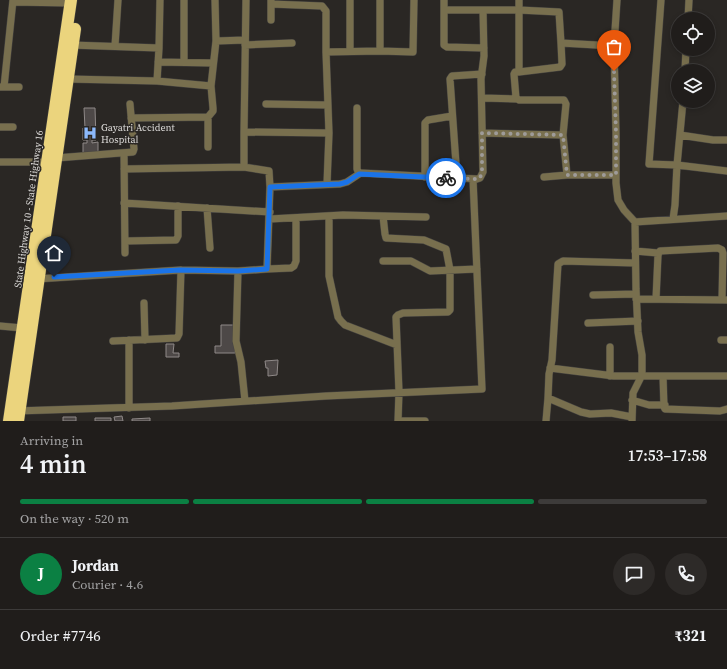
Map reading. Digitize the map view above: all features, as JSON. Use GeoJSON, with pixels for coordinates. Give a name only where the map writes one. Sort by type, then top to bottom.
{"type":"FeatureCollection","features":[{"type":"Feature","properties":{"kind":"highway","name":"State Highway 10 - State Highway 16"},"geometry":{"type":"LineString","coordinates":[[14,416],[53,160],[69,44],[73,1]]}},
{"type":"Feature","properties":{"kind":"highway","name":"State Highway 10 - State Highway 16"},"geometry":{"type":"LineString","coordinates":[[53,160],[68,79],[69,44]]}},
{"type":"Feature","properties":{"kind":"highway","name":"State Highway 10 - State Highway 16"},"geometry":{"type":"LineString","coordinates":[[14,416],[22,328],[35,279]]}},
{"type":"Feature","properties":{"kind":"street"},"geometry":{"type":"LineString","coordinates":[[115,46],[118,0]]}},
{"type":"Feature","properties":{"kind":"street"},"geometry":{"type":"LineString","coordinates":[[157,81],[160,0]]}},
{"type":"Feature","properties":{"kind":"street"},"geometry":{"type":"LineString","coordinates":[[184,0],[184,62]]}},
{"type":"Feature","properties":{"kind":"street"},"geometry":{"type":"LineString","coordinates":[[208,147],[208,117],[210,116],[213,108],[211,86],[216,41],[215,0]]}},
{"type":"Feature","properties":{"kind":"street"},"geometry":{"type":"LineString","coordinates":[[244,167],[246,0]]}},
{"type":"Feature","properties":{"kind":"street"},"geometry":{"type":"LineString","coordinates":[[350,0],[350,51]]}},
{"type":"Feature","properties":{"kind":"street"},"geometry":{"type":"LineString","coordinates":[[380,0],[380,50]]}},
{"type":"Feature","properties":{"kind":"street"},"geometry":{"type":"LineString","coordinates":[[326,52],[380,50],[414,52],[414,0]]}},
{"type":"Feature","properties":{"kind":"street"},"geometry":{"type":"LineString","coordinates":[[444,0],[443,43],[445,47],[484,48]]}},
{"type":"Feature","properties":{"kind":"street"},"geometry":{"type":"LineString","coordinates":[[518,0],[519,72]]}},
{"type":"Feature","properties":{"kind":"street"},"geometry":{"type":"LineString","coordinates":[[548,398],[581,412],[594,414],[611,413],[632,419],[633,393],[641,376],[642,355],[636,296],[635,222],[624,210],[618,200],[616,175],[614,46],[617,0]]}},
{"type":"Feature","properties":{"kind":"street"},"geometry":{"type":"LineString","coordinates":[[661,0],[649,164],[677,165],[727,171]]}},
{"type":"Feature","properties":{"kind":"street"},"geometry":{"type":"LineString","coordinates":[[688,12],[689,0]]}},
{"type":"Feature","properties":{"kind":"street"},"geometry":{"type":"LineString","coordinates":[[19,87],[2,87],[13,1],[73,1]]}},
{"type":"Feature","properties":{"kind":"street"},"geometry":{"type":"LineString","coordinates":[[271,20],[271,2],[325,7],[329,133],[327,184]]}},
{"type":"Feature","properties":{"kind":"street"},"geometry":{"type":"LineString","coordinates":[[444,10],[519,10],[559,12],[562,64],[560,67],[515,72],[517,99]]}},
{"type":"Feature","properties":{"kind":"street"},"geometry":{"type":"LineString","coordinates":[[270,187],[344,183],[359,174],[473,179],[480,178],[482,175],[482,74],[484,48],[483,10]]}},
{"type":"Feature","properties":{"kind":"street"},"geometry":{"type":"LineString","coordinates":[[216,41],[292,42]]}},
{"type":"Feature","properties":{"kind":"street"},"geometry":{"type":"LineString","coordinates":[[561,43],[614,46]]}},
{"type":"Feature","properties":{"kind":"street"},"geometry":{"type":"LineString","coordinates":[[69,44],[159,48]]}},
{"type":"Feature","properties":{"kind":"street"},"geometry":{"type":"LineString","coordinates":[[158,62],[213,63]]}},
{"type":"Feature","properties":{"kind":"street"},"geometry":{"type":"LineString","coordinates":[[457,178],[449,81],[451,77],[482,74]]}},
{"type":"Feature","properties":{"kind":"street"},"geometry":{"type":"LineString","coordinates":[[68,79],[157,81],[211,86]]}},
{"type":"Feature","properties":{"kind":"street"},"geometry":{"type":"LineString","coordinates":[[482,98],[564,100],[566,104],[563,135],[567,175]]}},
{"type":"Feature","properties":{"kind":"street"},"geometry":{"type":"LineString","coordinates":[[0,162],[53,160],[131,153],[134,151],[130,104]]}},
{"type":"Feature","properties":{"kind":"street"},"geometry":{"type":"LineString","coordinates":[[266,104],[328,105]]}},
{"type":"Feature","properties":{"kind":"street"},"geometry":{"type":"LineString","coordinates":[[357,108],[359,174]]}},
{"type":"Feature","properties":{"kind":"street"},"geometry":{"type":"LineString","coordinates":[[673,219],[682,108]]}},
{"type":"Feature","properties":{"kind":"street"},"geometry":{"type":"LineString","coordinates":[[425,177],[425,123],[428,120],[452,116]]}},
{"type":"Feature","properties":{"kind":"street"},"geometry":{"type":"LineString","coordinates":[[131,118],[208,117]]}},
{"type":"Feature","properties":{"kind":"street"},"geometry":{"type":"LineString","coordinates":[[0,127],[13,127]]}},
{"type":"Feature","properties":{"kind":"street"},"geometry":{"type":"LineString","coordinates":[[244,132],[329,133]]}},
{"type":"Feature","properties":{"kind":"street"},"geometry":{"type":"LineString","coordinates":[[482,133],[563,135]]}},
{"type":"Feature","properties":{"kind":"street"},"geometry":{"type":"LineString","coordinates":[[680,135],[713,140],[727,140]]}},
{"type":"Feature","properties":{"kind":"street"},"geometry":{"type":"LineString","coordinates":[[124,154],[125,253]]}},
{"type":"Feature","properties":{"kind":"street"},"geometry":{"type":"LineString","coordinates":[[124,169],[244,167],[269,171],[270,215],[267,269]]}},
{"type":"Feature","properties":{"kind":"street"},"geometry":{"type":"LineString","coordinates":[[544,177],[567,175],[616,175]]}},
{"type":"Feature","properties":{"kind":"street"},"geometry":{"type":"LineString","coordinates":[[14,416],[399,392],[482,389],[473,179]]}},
{"type":"Feature","properties":{"kind":"street"},"geometry":{"type":"LineString","coordinates":[[124,203],[207,208],[296,218],[329,216],[426,216]]}},
{"type":"Feature","properties":{"kind":"street"},"geometry":{"type":"LineString","coordinates":[[125,241],[176,240],[178,236],[178,206]]}},
{"type":"Feature","properties":{"kind":"street"},"geometry":{"type":"LineString","coordinates":[[207,208],[210,248]]}},
{"type":"Feature","properties":{"kind":"street"},"geometry":{"type":"LineString","coordinates":[[329,216],[329,276],[337,312],[341,321],[345,325],[397,344]]}},
{"type":"Feature","properties":{"kind":"street"},"geometry":{"type":"LineString","coordinates":[[384,216],[386,238],[424,240],[444,247],[448,251],[450,270],[450,310],[448,312],[400,314],[396,317],[399,392],[398,421],[425,421]]}},
{"type":"Feature","properties":{"kind":"street"},"geometry":{"type":"LineString","coordinates":[[635,222],[727,216]]}},
{"type":"Feature","properties":{"kind":"street"},"geometry":{"type":"LineString","coordinates":[[35,279],[180,270],[238,271],[291,268],[294,266],[296,261],[296,218]]}},
{"type":"Feature","properties":{"kind":"street"},"geometry":{"type":"LineString","coordinates":[[593,295],[636,296],[656,299],[724,300],[723,253],[720,249],[662,250],[658,253],[635,250]]}},
{"type":"Feature","properties":{"kind":"street"},"geometry":{"type":"LineString","coordinates":[[656,299],[658,253]]}},
{"type":"Feature","properties":{"kind":"street"},"geometry":{"type":"LineString","coordinates":[[383,261],[408,261],[430,271],[477,269]]}},
{"type":"Feature","properties":{"kind":"street"},"geometry":{"type":"LineString","coordinates":[[546,421],[550,368],[552,360],[558,264],[563,261],[635,263]]}},
{"type":"Feature","properties":{"kind":"street"},"geometry":{"type":"LineString","coordinates":[[113,341],[175,339],[178,336],[180,270]]}},
{"type":"Feature","properties":{"kind":"street"},"geometry":{"type":"LineString","coordinates":[[238,271],[236,340],[241,362],[245,401]]}},
{"type":"Feature","properties":{"kind":"street"},"geometry":{"type":"LineString","coordinates":[[144,303],[145,340]]}},
{"type":"Feature","properties":{"kind":"street"},"geometry":{"type":"LineString","coordinates":[[588,323],[638,321]]}},
{"type":"Feature","properties":{"kind":"street"},"geometry":{"type":"LineString","coordinates":[[0,326],[22,328]]}},
{"type":"Feature","properties":{"kind":"street"},"geometry":{"type":"LineString","coordinates":[[129,340],[129,408]]}},
{"type":"Feature","properties":{"kind":"street"},"geometry":{"type":"LineString","coordinates":[[610,347],[610,376]]}},
{"type":"Feature","properties":{"kind":"street"},"geometry":{"type":"LineString","coordinates":[[550,368],[610,376],[727,376]]}},
{"type":"Feature","properties":{"kind":"street"},"geometry":{"type":"LineString","coordinates":[[664,376],[664,407],[668,409],[720,411],[727,409]]}},
{"type":"Feature","properties":{"kind":"street"},"geometry":{"type":"LineString","coordinates":[[632,400],[649,405],[665,405]]}},
{"type":"Feature","properties":{"kind":"street"},"geometry":{"type":"LineString","coordinates":[[594,414],[598,421]]}},
{"type":"Feature","properties":{"kind":"building"},"geometry":{"type":"Polygon","coordinates":[[[84,108],[95,108],[96,140],[92,140],[92,143],[98,142],[98,154],[83,155],[83,143],[87,143],[87,140],[83,140],[83,128],[85,128],[84,108]]]}},
{"type":"Feature","properties":{"kind":"building"},"geometry":{"type":"Polygon","coordinates":[[[221,325],[235,325],[235,353],[215,353],[215,346],[221,346],[221,325]]]}},
{"type":"Feature","properties":{"kind":"building"},"geometry":{"type":"Polygon","coordinates":[[[166,344],[174,344],[173,353],[179,353],[179,357],[166,357],[166,344]]]}},
{"type":"Feature","properties":{"kind":"building"},"geometry":{"type":"Polygon","coordinates":[[[278,360],[277,375],[268,376],[268,368],[266,368],[265,361],[278,360]]]}},
{"type":"Feature","properties":{"kind":"building"},"geometry":{"type":"Polygon","coordinates":[[[122,416],[123,421],[115,421],[114,417],[122,416]]]}},
{"type":"Feature","properties":{"kind":"building"},"geometry":{"type":"Polygon","coordinates":[[[63,417],[76,417],[76,421],[63,421],[63,417]]]}},
{"type":"Feature","properties":{"kind":"building"},"geometry":{"type":"Polygon","coordinates":[[[95,418],[111,418],[111,421],[95,421],[95,418]]]}},
{"type":"Feature","properties":{"kind":"building"},"geometry":{"type":"Polygon","coordinates":[[[150,418],[150,421],[132,421],[132,419],[150,418]]]}},
{"type":"Feature","properties":{"kind":"way so far"},"geometry":{"type":"LineString","coordinates":[[446,178],[480,178],[482,175],[482,133],[563,135],[567,175],[616,175],[614,71]]}},
{"type":"Feature","properties":{"kind":"place","name":"Gayatri Accident Hospital"},"geometry":{"type":"Point","coordinates":[90,133]}},
{"type":"Feature","properties":{"kind":"route"},"geometry":{"type":"LineString","coordinates":[[54,277],[180,270],[238,271],[267,269],[270,187],[340,184],[347,182],[359,174],[446,178]]}}]}
